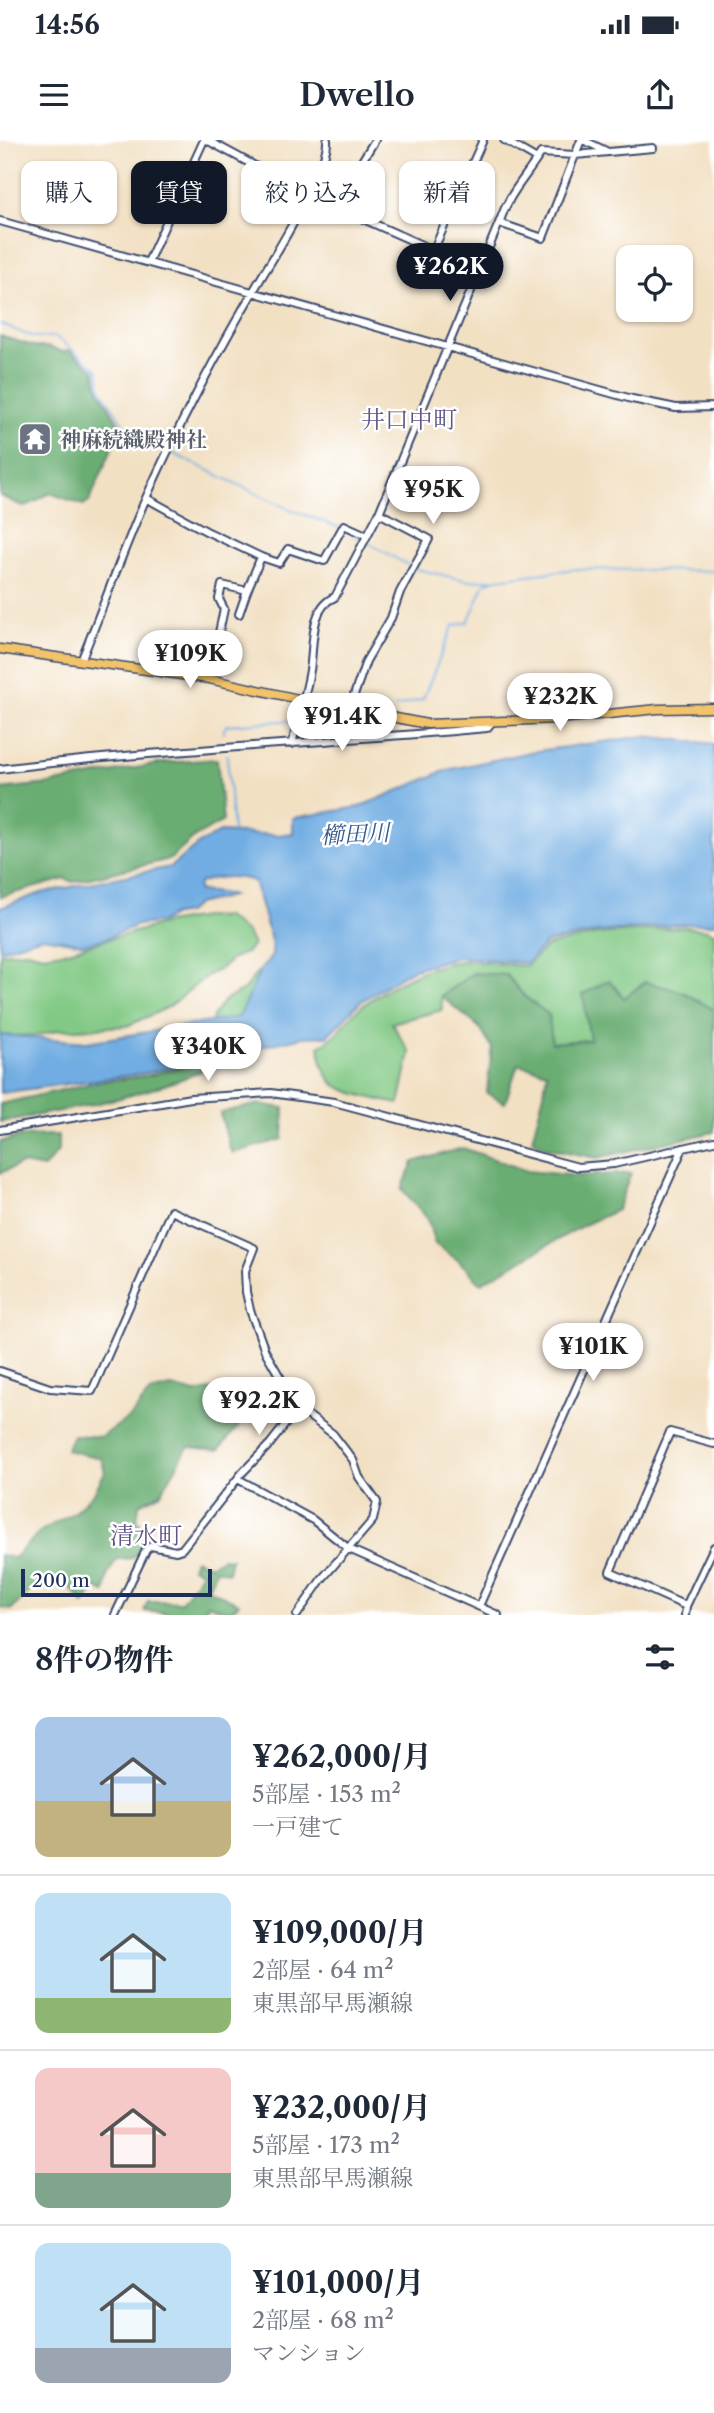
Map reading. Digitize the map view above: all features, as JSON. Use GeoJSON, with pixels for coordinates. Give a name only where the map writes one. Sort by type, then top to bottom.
{"type":"FeatureCollection","features":[{"type":"Feature","properties":{"kind":"main road"},"geometry":{"type":"LineString","coordinates":[[0,649],[209,679],[302,702],[350,707],[427,724],[492,722],[658,709],[714,708]]}},
{"type":"Feature","properties":{"kind":"street"},"geometry":{"type":"LineString","coordinates":[[148,262],[206,140],[245,161]]}},
{"type":"Feature","properties":{"kind":"street"},"geometry":{"type":"LineString","coordinates":[[324,161],[327,140]]}},
{"type":"Feature","properties":{"kind":"street"},"geometry":{"type":"LineString","coordinates":[[362,161],[375,140]]}},
{"type":"Feature","properties":{"kind":"street"},"geometry":{"type":"LineString","coordinates":[[433,251],[483,140]]}},
{"type":"Feature","properties":{"kind":"street"},"geometry":{"type":"LineString","coordinates":[[504,140],[537,159]]}},
{"type":"Feature","properties":{"kind":"street"},"geometry":{"type":"LineString","coordinates":[[499,223],[543,238],[582,140],[607,151]]}},
{"type":"Feature","properties":{"kind":"street"},"geometry":{"type":"LineString","coordinates":[[292,744],[310,669],[312,637],[318,618],[327,601],[335,597],[379,513],[478,270],[515,187],[541,153],[575,155],[653,148]]}},
{"type":"Feature","properties":{"kind":"street"},"geometry":{"type":"LineString","coordinates":[[0,221],[658,405],[691,409],[714,407]]}},
{"type":"Feature","properties":{"kind":"street"},"geometry":{"type":"LineString","coordinates":[[81,661],[146,498],[217,353],[290,224]]}},
{"type":"Feature","properties":{"kind":"street"},"geometry":{"type":"LineString","coordinates":[[374,224],[478,270]]}},
{"type":"Feature","properties":{"kind":"street"},"geometry":{"type":"LineString","coordinates":[[146,498],[206,531],[279,563],[291,548],[324,561],[344,525],[365,539]]}},
{"type":"Feature","properties":{"kind":"street"},"geometry":{"type":"LineString","coordinates":[[350,707],[361,673],[429,539],[379,513]]}},
{"type":"Feature","properties":{"kind":"street"},"geometry":{"type":"LineString","coordinates":[[239,614],[261,557]]}},
{"type":"Feature","properties":{"kind":"street"},"geometry":{"type":"LineString","coordinates":[[209,679],[224,609],[219,599],[222,585],[247,592]]}},
{"type":"Feature","properties":{"kind":"street"},"geometry":{"type":"LineString","coordinates":[[0,769],[130,754],[487,728],[492,722]]}},
{"type":"Feature","properties":{"kind":"street"},"geometry":{"type":"LineString","coordinates":[[0,1130],[191,1098],[271,1093],[334,1102],[578,1167],[614,1164],[714,1141]]}},
{"type":"Feature","properties":{"kind":"street"},"geometry":{"type":"LineString","coordinates":[[479,1606],[684,1148]]}},
{"type":"Feature","properties":{"kind":"street"},"geometry":{"type":"LineString","coordinates":[[0,1371],[50,1388],[92,1391],[171,1211],[254,1248],[245,1271],[250,1310],[265,1351],[298,1408],[333,1434],[353,1460],[359,1477],[377,1502],[373,1520],[321,1580],[297,1615]]}},
{"type":"Feature","properties":{"kind":"street"},"geometry":{"type":"LineString","coordinates":[[115,1615],[146,1550],[151,1546],[176,1551],[182,1549],[298,1408]]}},
{"type":"Feature","properties":{"kind":"street"},"geometry":{"type":"LineString","coordinates":[[686,1606],[610,1572],[670,1432],[714,1444]]}},
{"type":"Feature","properties":{"kind":"street"},"geometry":{"type":"LineString","coordinates":[[238,1479],[313,1520],[349,1549],[498,1615]]}},
{"type":"Feature","properties":{"kind":"street"},"geometry":{"type":"LineString","coordinates":[[685,1615],[686,1606],[714,1546]]}},
{"type":"Feature","properties":{"kind":"green space"},"geometry":{"type":"Polygon","coordinates":[[[401,249],[447,264],[446,277],[424,274],[394,264],[401,249]]]}},
{"type":"Feature","properties":{"kind":"green space"},"geometry":{"type":"Polygon","coordinates":[[[0,336],[37,347],[63,352],[69,350],[95,371],[98,388],[121,427],[89,502],[83,505],[50,493],[25,507],[0,496],[0,336]]]}},
{"type":"Feature","properties":{"kind":"green space"},"geometry":{"type":"Polygon","coordinates":[[[217,759],[223,821],[195,837],[170,859],[73,882],[65,879],[0,897],[0,789],[49,784],[163,763],[217,759]]]}},
{"type":"Feature","properties":{"kind":"green space"},"geometry":{"type":"Polygon","coordinates":[[[203,917],[226,917],[247,933],[253,945],[246,953],[209,974],[169,1007],[127,1026],[0,1036],[0,953],[27,951],[43,955],[68,951],[166,923],[203,917]]]}},
{"type":"Feature","properties":{"kind":"green space"},"geometry":{"type":"Polygon","coordinates":[[[685,927],[714,933],[714,1010],[683,992],[590,1040],[551,1043],[549,1015],[524,996],[506,975],[441,996],[442,1010],[392,1023],[410,1053],[399,1104],[344,1090],[332,1082],[324,1069],[319,1046],[331,1038],[362,1006],[418,973],[463,961],[526,966],[547,946],[598,934],[685,927]]]}},
{"type":"Feature","properties":{"kind":"green space"},"geometry":{"type":"Polygon","coordinates":[[[273,969],[271,1012],[214,1024],[212,1018],[224,1001],[245,989],[257,972],[273,969]]]}},
{"type":"Feature","properties":{"kind":"green space"},"geometry":{"type":"Polygon","coordinates":[[[473,973],[506,975],[524,996],[549,1015],[552,1043],[590,1040],[583,994],[609,980],[624,998],[645,982],[683,992],[714,1010],[714,1132],[597,1158],[544,1147],[532,1139],[547,1072],[518,1064],[505,1103],[487,1093],[492,1048],[479,1027],[441,996],[473,973]]]}},
{"type":"Feature","properties":{"kind":"green space"},"geometry":{"type":"Polygon","coordinates":[[[200,1062],[218,1063],[139,1093],[0,1122],[0,1104],[97,1082],[147,1076],[200,1062]]]}},
{"type":"Feature","properties":{"kind":"green space"},"geometry":{"type":"Polygon","coordinates":[[[259,1104],[284,1108],[283,1139],[233,1153],[220,1113],[259,1104]]]}},
{"type":"Feature","properties":{"kind":"green space"},"geometry":{"type":"Polygon","coordinates":[[[58,1135],[58,1151],[44,1168],[22,1164],[0,1173],[0,1142],[21,1136],[58,1135]]]}},
{"type":"Feature","properties":{"kind":"green space"},"geometry":{"type":"Polygon","coordinates":[[[463,1148],[527,1171],[578,1176],[631,1173],[617,1210],[582,1226],[481,1283],[459,1261],[435,1244],[427,1218],[402,1189],[413,1162],[463,1148]]]}},
{"type":"Feature","properties":{"kind":"green space"},"geometry":{"type":"Polygon","coordinates":[[[171,1387],[196,1393],[214,1389],[232,1399],[248,1414],[219,1450],[188,1447],[161,1493],[139,1504],[137,1521],[148,1531],[133,1558],[117,1559],[108,1574],[105,1592],[95,1588],[84,1604],[60,1579],[37,1584],[11,1610],[0,1608],[0,1555],[14,1558],[41,1531],[73,1513],[94,1493],[105,1472],[101,1458],[66,1450],[73,1435],[101,1437],[131,1416],[150,1392],[171,1387]]]}},
{"type":"Feature","properties":{"kind":"green space"},"geometry":{"type":"Polygon","coordinates":[[[222,1558],[231,1559],[228,1573],[216,1569],[208,1589],[239,1603],[230,1612],[208,1604],[201,1615],[170,1615],[144,1611],[148,1601],[181,1602],[202,1572],[192,1567],[195,1559],[210,1565],[222,1558]]]}},
{"type":"Feature","properties":{"kind":"water","name":"櫛田川"},"geometry":{"type":"Polygon","coordinates":[[[645,736],[714,744],[714,924],[597,932],[546,943],[526,963],[457,957],[411,970],[360,1002],[327,1036],[303,1037],[146,1073],[0,1093],[0,1035],[87,1042],[239,1017],[261,969],[272,956],[272,944],[254,881],[240,878],[220,877],[199,883],[198,890],[232,896],[197,904],[187,913],[174,915],[161,922],[137,925],[107,938],[83,944],[42,937],[0,950],[0,908],[41,893],[170,867],[199,844],[220,832],[278,835],[293,833],[293,818],[359,807],[447,770],[530,752],[645,736]]]}},
{"type":"Feature","properties":{"kind":"waterway"},"geometry":{"type":"LineString","coordinates":[[0,324],[33,337],[56,337],[98,370],[100,387],[124,425],[165,449]]}},
{"type":"Feature","properties":{"kind":"waterway"},"geometry":{"type":"LineString","coordinates":[[170,452],[287,508],[340,528]]}},
{"type":"Feature","properties":{"kind":"waterway"},"geometry":{"type":"LineString","coordinates":[[345,530],[362,539]]}},
{"type":"Feature","properties":{"kind":"waterway"},"geometry":{"type":"LineString","coordinates":[[367,542],[411,567]]}},
{"type":"Feature","properties":{"kind":"waterway"},"geometry":{"type":"LineString","coordinates":[[416,569],[469,581],[497,579]]}},
{"type":"Feature","properties":{"kind":"waterway"},"geometry":{"type":"LineString","coordinates":[[395,707],[423,699],[453,626],[468,622],[485,583],[497,579],[576,569],[714,571]]}},
{"type":"Feature","properties":{"kind":"waterway"},"geometry":{"type":"LineString","coordinates":[[224,733],[227,725],[351,716]]}},
{"type":"Feature","properties":{"kind":"waterway"},"geometry":{"type":"LineString","coordinates":[[227,755],[233,832]]}},
{"type":"Feature","properties":{"kind":"place","name":"神麻続織殿神社"},"geometry":{"type":"Point","coordinates":[35,439]}},
{"type":"Feature","properties":{"kind":"district","name":"井口中町"},"geometry":{"type":"Point","coordinates":[409,419]}},
{"type":"Feature","properties":{"kind":"district","name":"清水町"},"geometry":{"type":"Point","coordinates":[146,1535]}}]}
